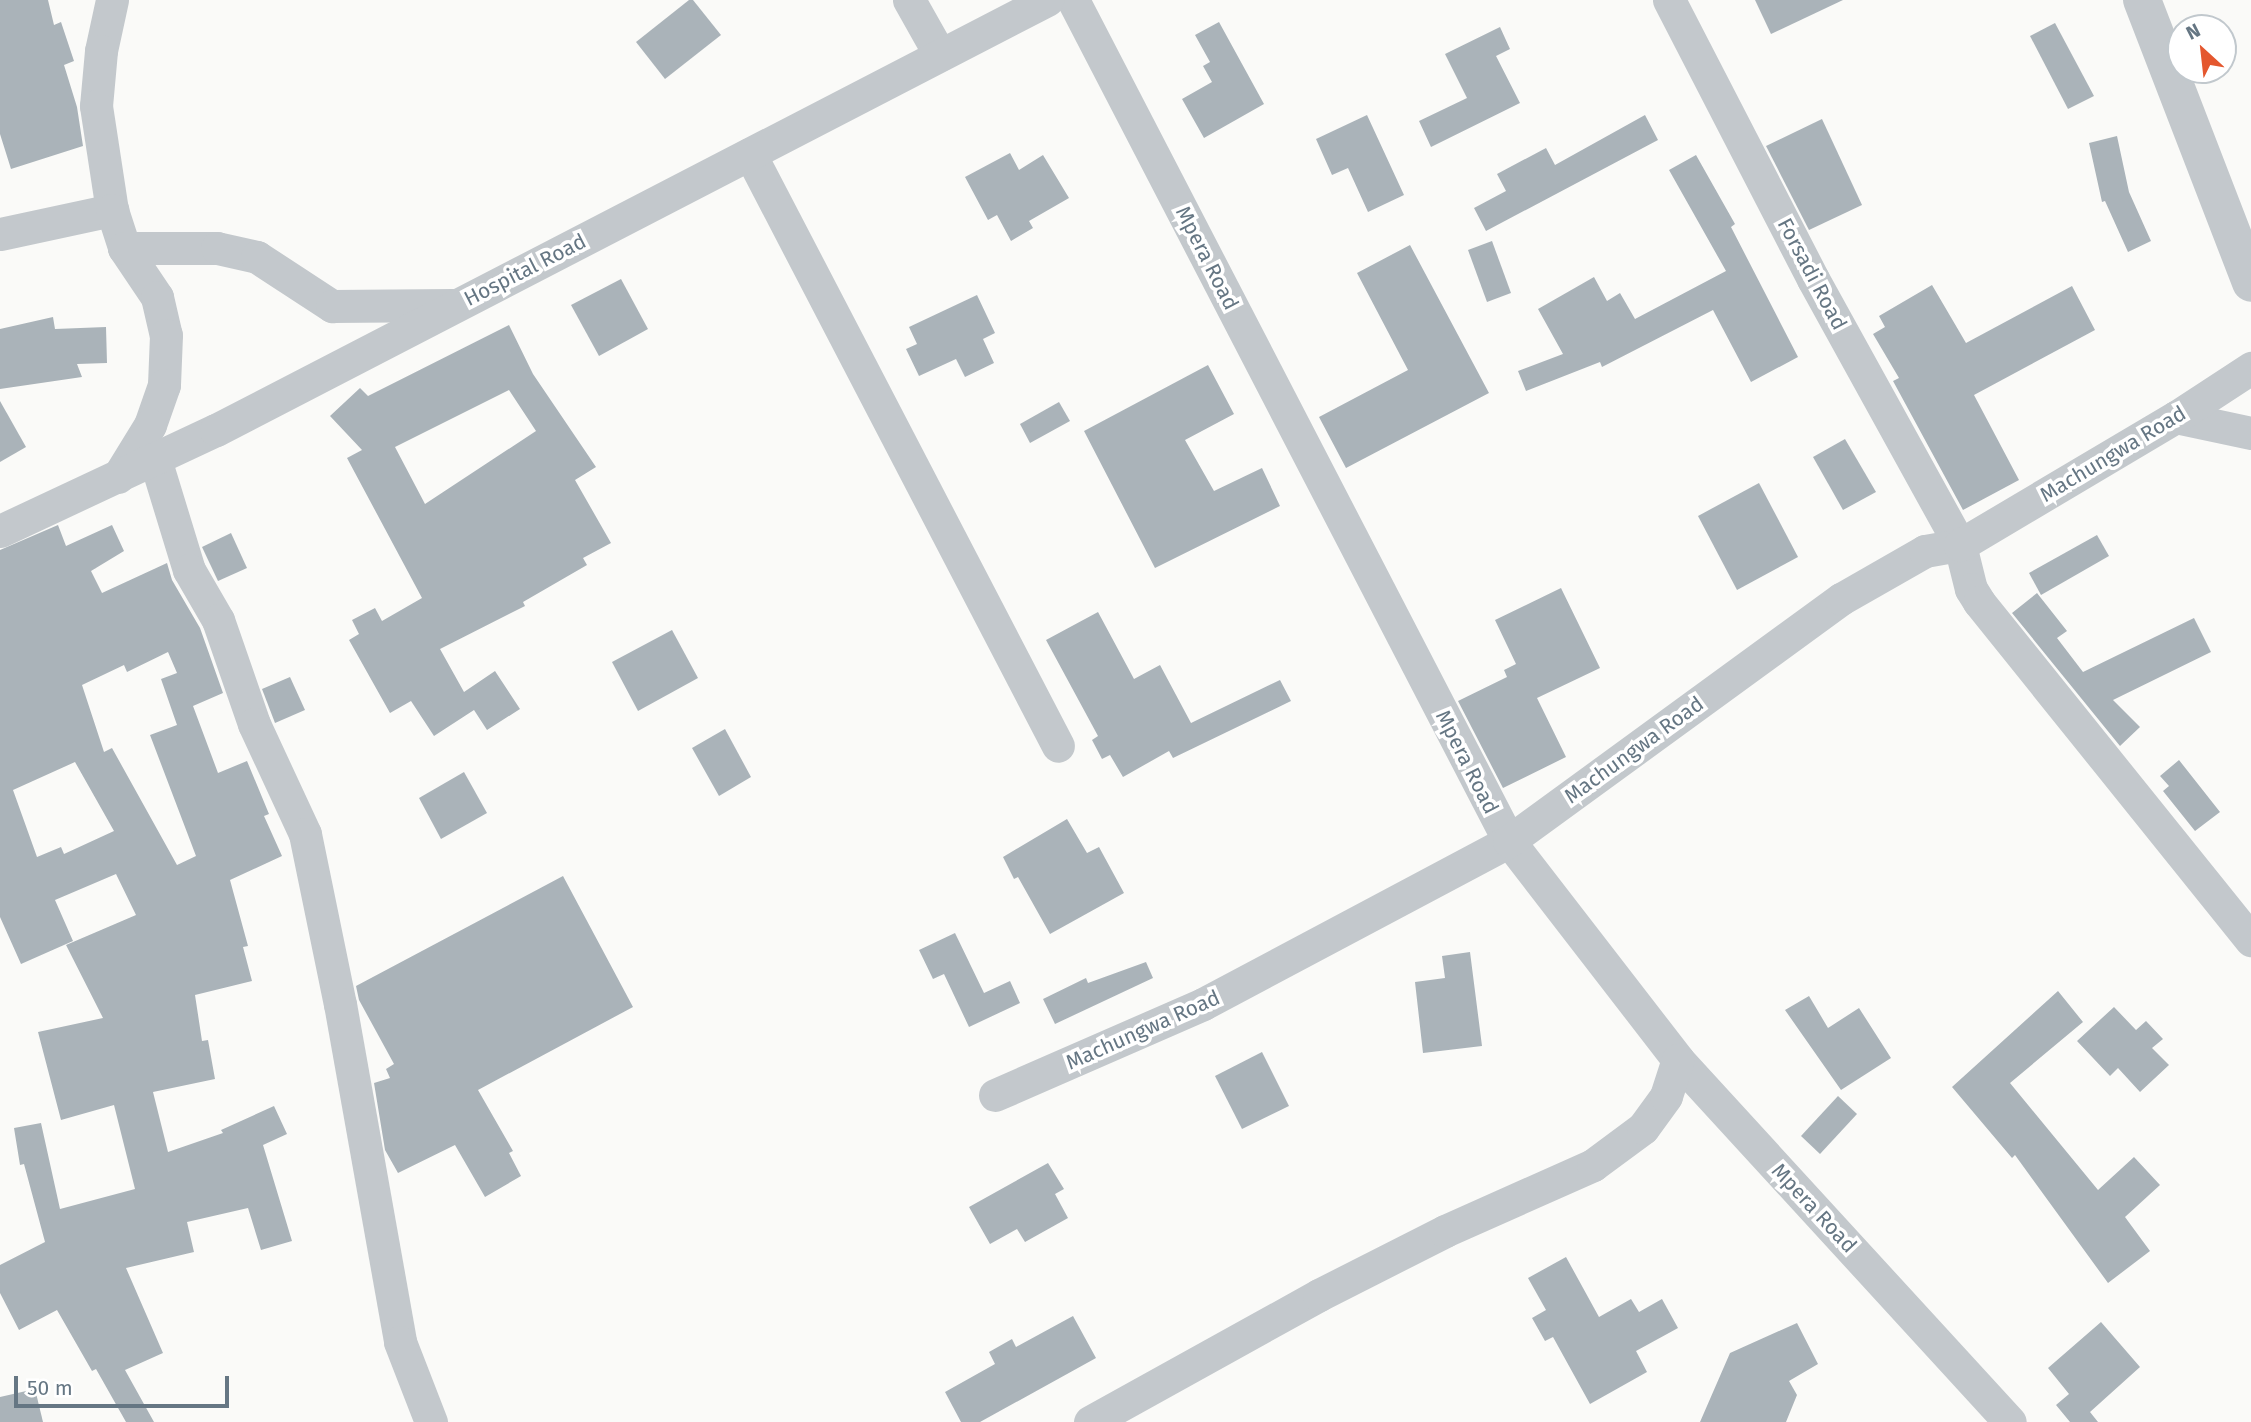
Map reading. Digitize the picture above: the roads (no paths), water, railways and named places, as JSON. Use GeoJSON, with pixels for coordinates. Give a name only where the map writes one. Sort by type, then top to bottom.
{"type":"FeatureCollection","features":[{"type":"Feature","properties":{"kind":"street"},"geometry":{"type":"LineString","coordinates":[[111,0],[101,51],[96,106],[112,210],[124,248],[157,298],[166,335],[164,385],[150,425],[118,477]]}},
{"type":"Feature","properties":{"kind":"street"},"geometry":{"type":"LineString","coordinates":[[909,0],[940,55]]}},
{"type":"Feature","properties":{"kind":"street","name":"Hospital Road"},"geometry":{"type":"LineString","coordinates":[[0,531],[155,459],[1046,0]]}},
{"type":"Feature","properties":{"kind":"street","name":"Mpera Road"},"geometry":{"type":"LineString","coordinates":[[1073,0],[1508,841],[1678,1060],[2010,1422]]}},
{"type":"Feature","properties":{"kind":"street","name":"Forsadi Road"},"geometry":{"type":"LineString","coordinates":[[1669,0],[1813,279],[1961,545],[1971,589],[1979,602],[2251,940]]}},
{"type":"Feature","properties":{"kind":"street"},"geometry":{"type":"LineString","coordinates":[[2142,0],[2251,284]]}},
{"type":"Feature","properties":{"kind":"street"},"geometry":{"type":"LineString","coordinates":[[750,154],[1058,746]]}},
{"type":"Feature","properties":{"kind":"street"},"geometry":{"type":"LineString","coordinates":[[0,234],[112,210]]}},
{"type":"Feature","properties":{"kind":"street"},"geometry":{"type":"LineString","coordinates":[[124,248],[217,248],[257,257],[332,306],[459,304]]}},
{"type":"Feature","properties":{"kind":"street","name":"Machungwa Road"},"geometry":{"type":"LineString","coordinates":[[995,1095],[1203,1004],[1508,841],[1841,599],[1925,551],[1961,545],[2176,418],[2251,368]]}},
{"type":"Feature","properties":{"kind":"street"},"geometry":{"type":"LineString","coordinates":[[2176,418],[2251,433]]}},
{"type":"Feature","properties":{"kind":"street"},"geometry":{"type":"LineString","coordinates":[[155,459],[188,570],[218,620],[254,724],[306,834],[340,1004],[400,1342],[431,1422]]}},
{"type":"Feature","properties":{"kind":"street"},"geometry":{"type":"LineString","coordinates":[[1090,1422],[1319,1295],[1445,1231],[1592,1165],[1643,1128],[1665,1096],[1678,1060]]}}]}
